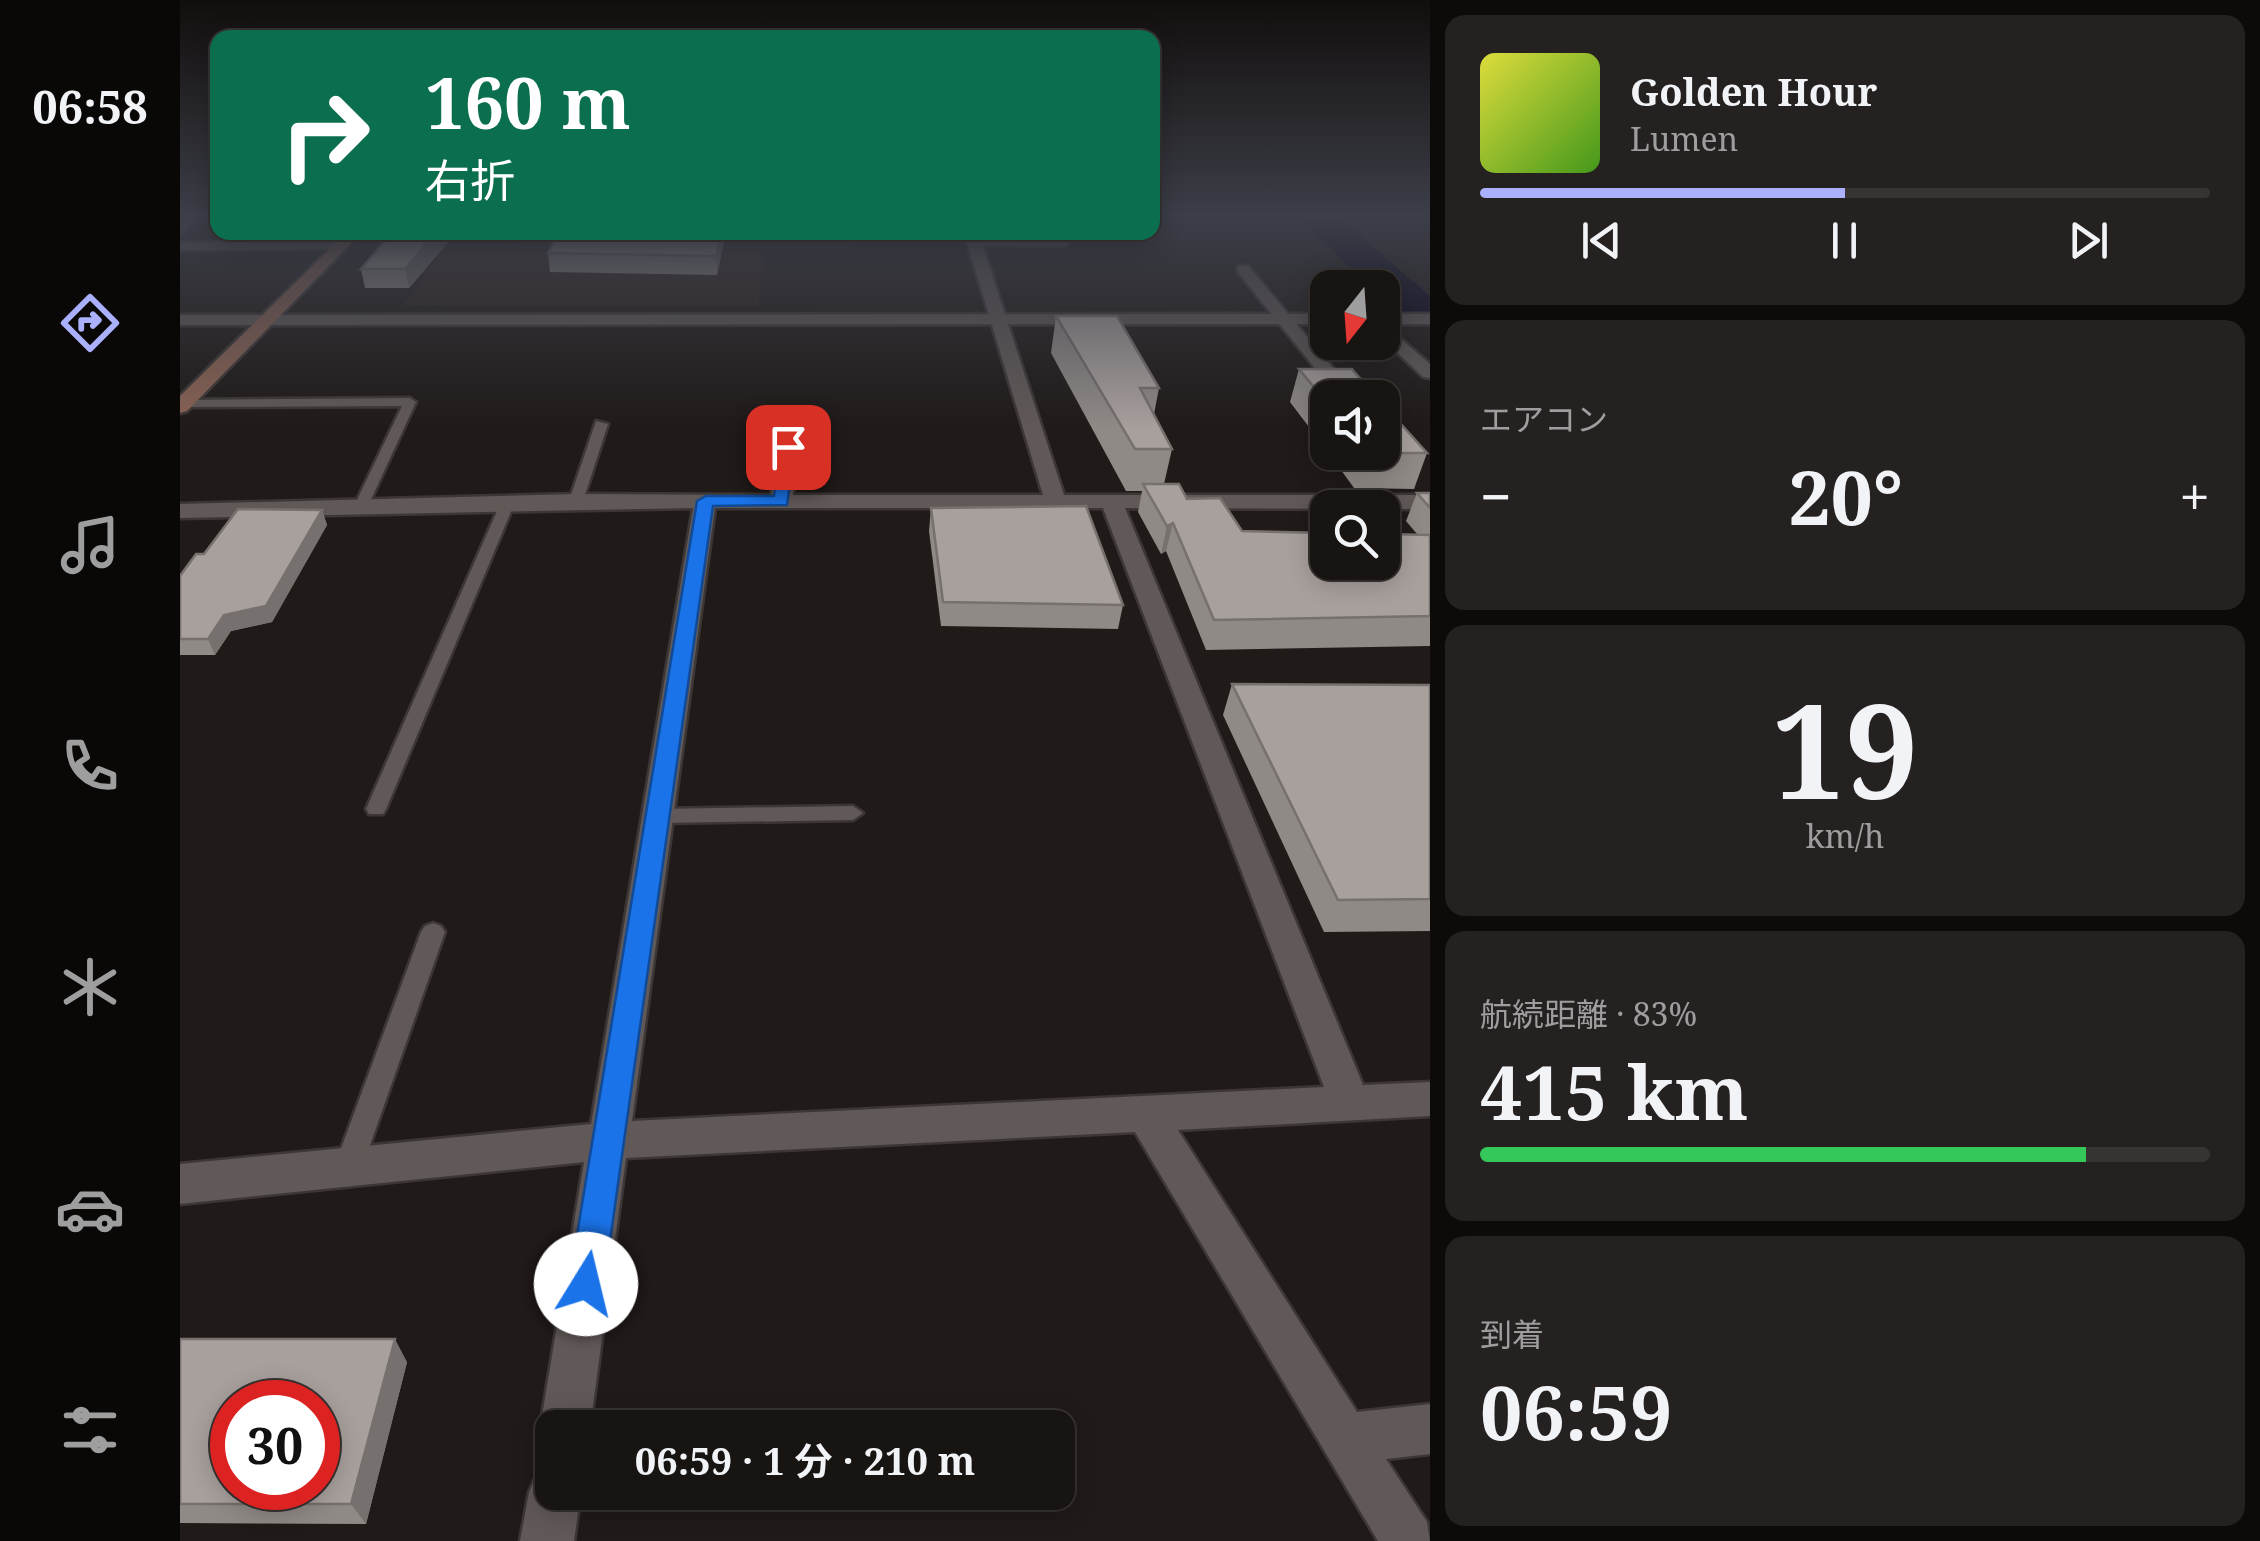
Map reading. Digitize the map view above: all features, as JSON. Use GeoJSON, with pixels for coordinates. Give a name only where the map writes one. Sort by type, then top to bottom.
{"type":"FeatureCollection","features":[{"type":"Feature","properties":{"kind":"main road"},"geometry":{"type":"LineString","coordinates":[[182,406],[301,286]]}},
{"type":"Feature","properties":{"kind":"street"},"geometry":{"type":"LineString","coordinates":[[989,286],[1056,503]]}},
{"type":"Feature","properties":{"kind":"street"},"geometry":{"type":"LineString","coordinates":[[1258,286],[1328,373]]}},
{"type":"Feature","properties":{"kind":"street"},"geometry":{"type":"LineString","coordinates":[[180,320],[1310,319]]}},
{"type":"Feature","properties":{"kind":"street"},"geometry":{"type":"LineString","coordinates":[[1400,319],[1430,319]]}},
{"type":"Feature","properties":{"kind":"street"},"geometry":{"type":"LineString","coordinates":[[1400,345],[1429,373]]}},
{"type":"Feature","properties":{"kind":"street"},"geometry":{"type":"LineString","coordinates":[[782,502],[790,420]]}},
{"type":"Feature","properties":{"kind":"street"},"geometry":{"type":"LineString","coordinates":[[180,511],[576,501],[1430,502]]}},
{"type":"Feature","properties":{"kind":"street"},"geometry":{"type":"LineString","coordinates":[[567,1410],[706,501]]}},
{"type":"Feature","properties":{"kind":"street"},"geometry":{"type":"LineString","coordinates":[[1112,503],[1350,1102]]}},
{"type":"Feature","properties":{"kind":"street"},"geometry":{"type":"LineString","coordinates":[[180,1184],[608,1140],[1430,1099]]}},
{"type":"Feature","properties":{"kind":"street"},"geometry":{"type":"LineString","coordinates":[[1145,1113],[1408,1541]]}},
{"type":"Feature","properties":{"kind":"street"},"geometry":{"type":"LineString","coordinates":[[1345,1438],[1430,1429]]}},
{"type":"Feature","properties":{"kind":"street"},"geometry":{"type":"LineString","coordinates":[[547,1541],[551,1510]]}},
{"type":"Feature","properties":{"kind":"lane"},"geometry":{"type":"LineString","coordinates":[[182,406],[410,402],[360,506]]}},
{"type":"Feature","properties":{"kind":"lane"},"geometry":{"type":"LineString","coordinates":[[576,501],[601,424]]}},
{"type":"Feature","properties":{"kind":"lane"},"geometry":{"type":"LineString","coordinates":[[376,809],[508,502]]}},
{"type":"Feature","properties":{"kind":"lane"},"geometry":{"type":"LineString","coordinates":[[658,816],[854,813]]}},
{"type":"Feature","properties":{"kind":"lane"},"geometry":{"type":"LineString","coordinates":[[350,1165],[432,932]]}},
{"type":"Feature","properties":{"kind":"shaded area"},"geometry":{"type":"Polygon","coordinates":[[[417,286],[760,286],[759,306],[403,305],[417,286]]]}},
{"type":"Feature","properties":{"kind":"building"},"geometry":{"type":"Polygon","coordinates":[[[1056,316],[1117,316],[1159,388],[1140,388],[1172,449],[1135,449],[1056,316]]]}},
{"type":"Feature","properties":{"kind":"building"},"geometry":{"type":"Polygon","coordinates":[[[1299,369],[1352,369],[1361,380],[1310,380],[1299,369]]]}},
{"type":"Feature","properties":{"kind":"building"},"geometry":{"type":"Polygon","coordinates":[[[1400,423],[1427,453],[1400,453],[1400,423]]]}},
{"type":"Feature","properties":{"kind":"building"},"geometry":{"type":"Polygon","coordinates":[[[1143,484],[1179,484],[1187,499],[1220,498],[1242,531],[1310,533],[1310,580],[1400,580],[1400,534],[1430,535],[1430,616],[1214,620],[1173,523],[1167,526],[1143,484]]]}},
{"type":"Feature","properties":{"kind":"building"},"geometry":{"type":"Polygon","coordinates":[[[1417,493],[1430,493],[1430,508],[1417,493]]]}},
{"type":"Feature","properties":{"kind":"building"},"geometry":{"type":"Polygon","coordinates":[[[1086,506],[1123,605],[943,602],[931,508],[1086,506]]]}},
{"type":"Feature","properties":{"kind":"building"},"geometry":{"type":"Polygon","coordinates":[[[238,509],[322,510],[266,606],[224,615],[208,639],[180,639],[180,576],[196,554],[204,554],[238,509]]]}},
{"type":"Feature","properties":{"kind":"building"},"geometry":{"type":"Polygon","coordinates":[[[1232,684],[1430,685],[1430,899],[1338,900],[1232,684]]]}},
{"type":"Feature","properties":{"kind":"building"},"geometry":{"type":"Polygon","coordinates":[[[180,1339],[395,1339],[351,1504],[340,1504],[340,1380],[210,1380],[210,1504],[180,1504],[180,1339]]]}},
{"type":"Feature","properties":{"kind":"waterway"},"geometry":{"type":"LineString","coordinates":[[1394,286],[1416,306]]}},
{"type":"Feature","properties":{"kind":"route"},"geometry":{"type":"LineString","coordinates":[[586,1284],[706,501],[782,502],[788,447]]}}]}
